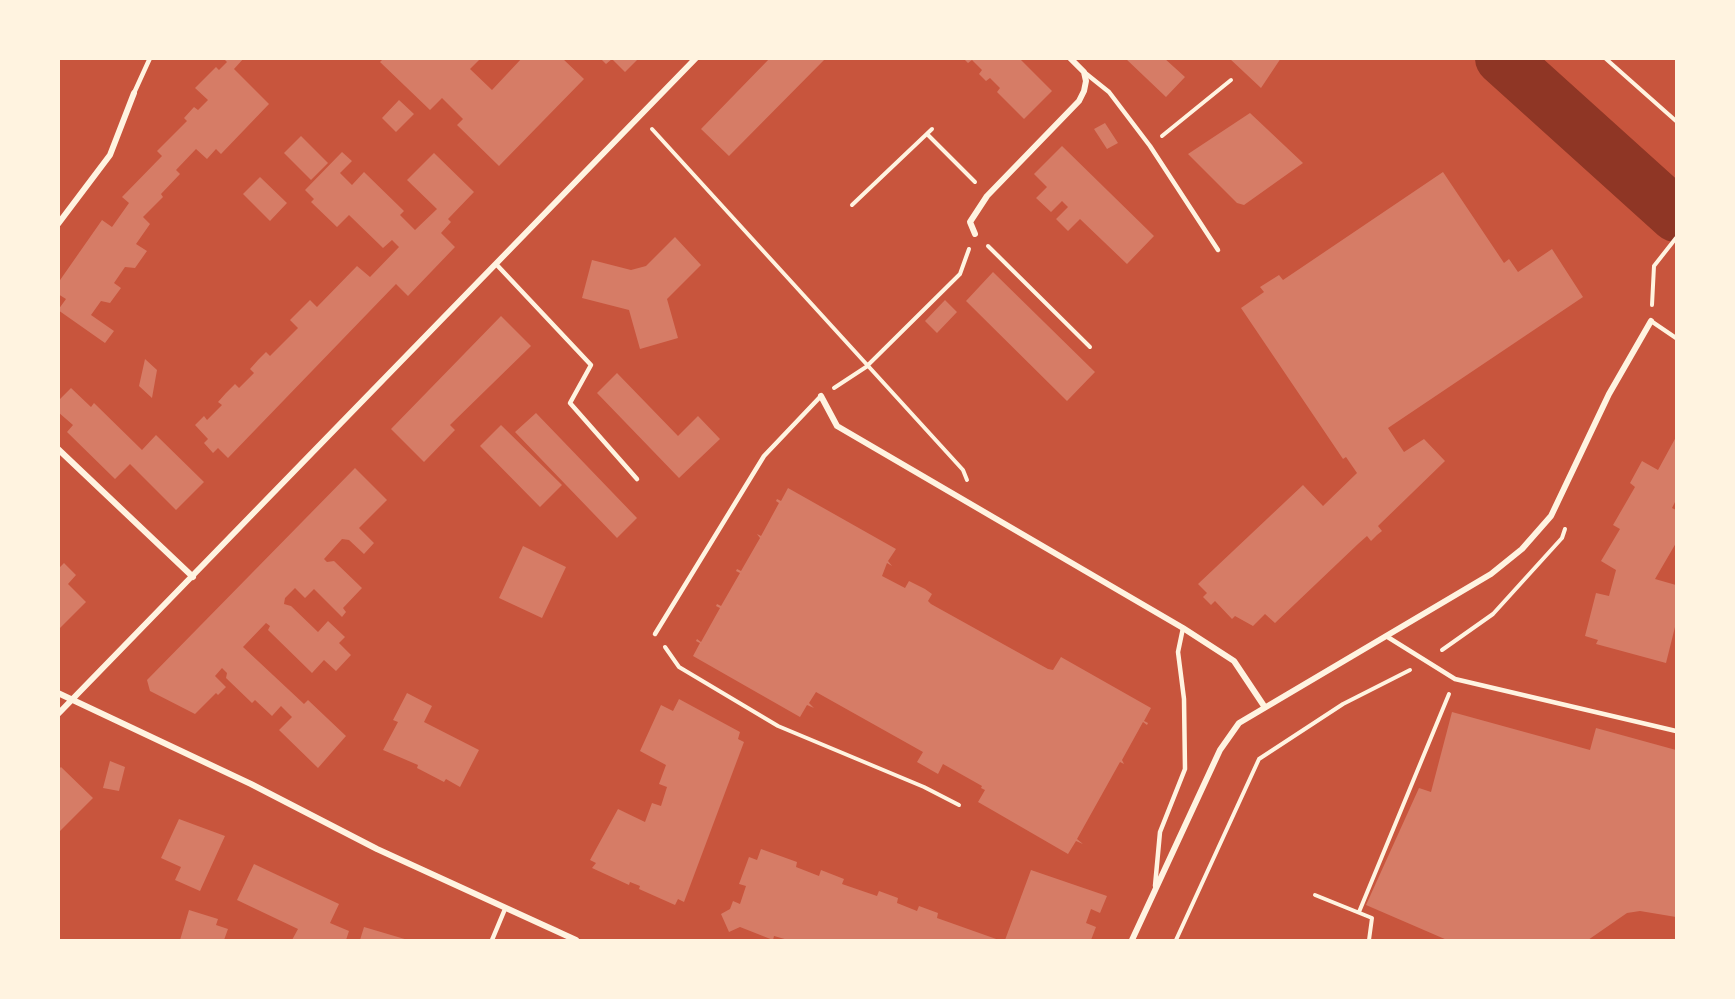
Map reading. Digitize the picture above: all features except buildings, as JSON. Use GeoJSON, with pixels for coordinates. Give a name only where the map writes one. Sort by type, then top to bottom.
{"type":"FeatureCollection","features":[{"type":"Feature","properties":{"kind":"street"},"geometry":{"type":"LineString","coordinates":[[58,714],[193,578],[696,58]]}},
{"type":"Feature","properties":{"kind":"street"},"geometry":{"type":"LineString","coordinates":[[975,234],[970,222],[987,196],[1078,101],[1086,81],[1084,72],[1070,58]]}},
{"type":"Feature","properties":{"kind":"street"},"geometry":{"type":"LineString","coordinates":[[58,224],[110,155],[134,93]]}},
{"type":"Feature","properties":{"kind":"street"},"geometry":{"type":"LineString","coordinates":[[1132,940],[1220,750],[1239,723],[1264,706],[1491,574],[1522,549],[1551,516],[1610,394],[1651,321]]}},
{"type":"Feature","properties":{"kind":"street"},"geometry":{"type":"LineString","coordinates":[[821,396],[837,426],[1183,628],[1234,661],[1264,706]]}},
{"type":"Feature","properties":{"kind":"street"},"geometry":{"type":"LineString","coordinates":[[58,449],[193,578]]}},
{"type":"Feature","properties":{"kind":"street"},"geometry":{"type":"LineString","coordinates":[[58,693],[251,784],[377,849],[576,940]]}},
{"type":"Feature","properties":{"kind":"lane"},"geometry":{"type":"LineString","coordinates":[[134,93],[150,58]]}},
{"type":"Feature","properties":{"kind":"lane"},"geometry":{"type":"LineString","coordinates":[[1084,72],[1108,92],[1150,146],[1218,250]]}},
{"type":"Feature","properties":{"kind":"lane"},"geometry":{"type":"LineString","coordinates":[[496,264],[591,365],[570,403],[637,478]]}},
{"type":"Feature","properties":{"kind":"lane"},"geometry":{"type":"LineString","coordinates":[[1651,321],[1677,338]]}},
{"type":"Feature","properties":{"kind":"lane"},"geometry":{"type":"LineString","coordinates":[[656,634],[764,456],[821,396]]}},
{"type":"Feature","properties":{"kind":"lane"},"geometry":{"type":"LineString","coordinates":[[1155,887],[1160,832],[1185,769],[1184,699],[1178,652],[1183,628]]}},
{"type":"Feature","properties":{"kind":"lane"},"geometry":{"type":"LineString","coordinates":[[1385,635],[1455,679],[1677,730]]}},
{"type":"Feature","properties":{"kind":"lane"},"geometry":{"type":"LineString","coordinates":[[492,940],[506,909]]}},
{"type":"Feature","properties":{"kind":"path"},"geometry":{"type":"LineString","coordinates":[[1605,58],[1677,121]]}},
{"type":"Feature","properties":{"kind":"path"},"geometry":{"type":"LineString","coordinates":[[1150,146],[1231,80]]}},
{"type":"Feature","properties":{"kind":"path"},"geometry":{"type":"LineString","coordinates":[[640,115],[866,367],[963,470],[978,509]]}},
{"type":"Feature","properties":{"kind":"path"},"geometry":{"type":"LineString","coordinates":[[852,205],[932,129]]}},
{"type":"Feature","properties":{"kind":"path"},"geometry":{"type":"LineString","coordinates":[[927,134],[987,196]]}},
{"type":"Feature","properties":{"kind":"path"},"geometry":{"type":"LineString","coordinates":[[821,396],[866,367],[960,274],[975,234],[1090,347]]}},
{"type":"Feature","properties":{"kind":"path"},"geometry":{"type":"LineString","coordinates":[[1651,321],[1654,266],[1677,238]]}},
{"type":"Feature","properties":{"kind":"path"},"geometry":{"type":"LineString","coordinates":[[1176,940],[1259,759],[1343,704],[1426,661],[1493,614],[1562,538],[1566,527]]}},
{"type":"Feature","properties":{"kind":"path"},"geometry":{"type":"LineString","coordinates":[[656,634],[679,667],[778,726],[924,787],[959,805]]}},
{"type":"Feature","properties":{"kind":"path"},"geometry":{"type":"LineString","coordinates":[[1359,912],[1455,679]]}},
{"type":"Feature","properties":{"kind":"path"},"geometry":{"type":"LineString","coordinates":[[1315,895],[1372,918],[1369,940]]}},
{"type":"Feature","properties":{"kind":"waterway"},"geometry":{"type":"LineString","coordinates":[[1502,58],[1676,215]]}}]}
